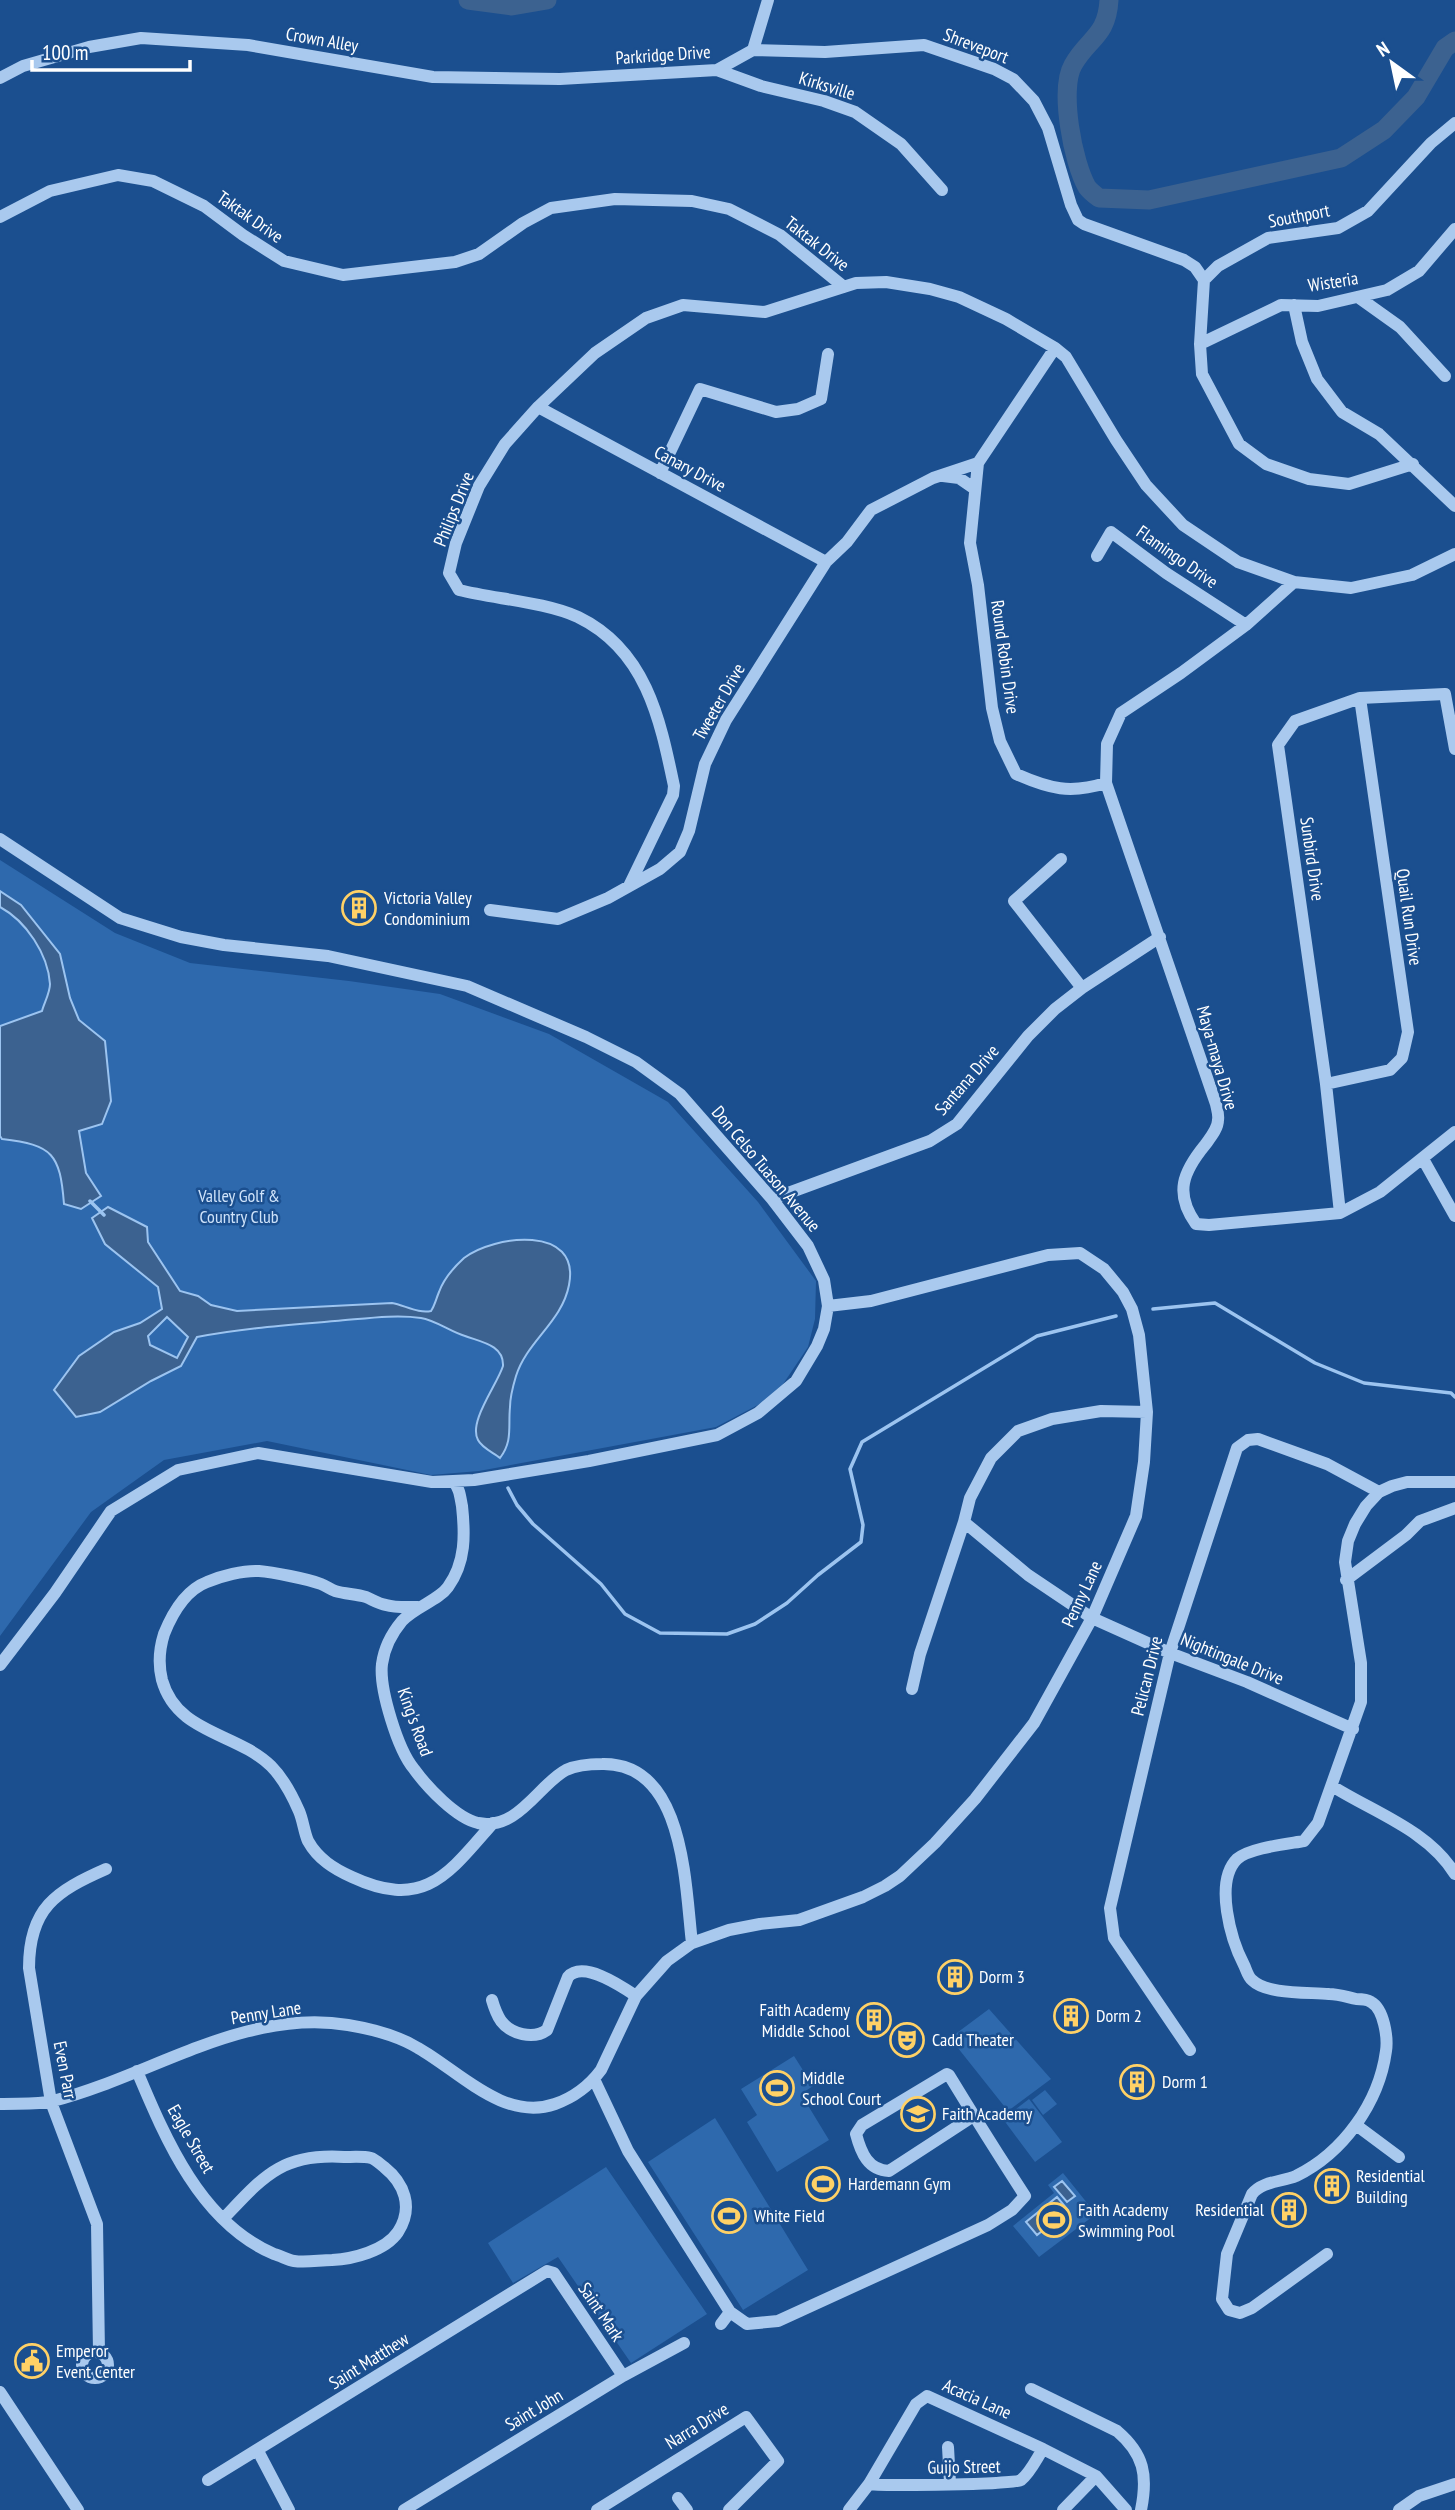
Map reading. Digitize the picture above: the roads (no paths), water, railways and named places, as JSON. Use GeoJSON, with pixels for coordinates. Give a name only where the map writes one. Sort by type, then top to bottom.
{"type":"FeatureCollection","features":[{"type":"Feature","properties":{"kind":"street"},"geometry":{"type":"LineString","coordinates":[[753,50],[768,0]]}},
{"type":"Feature","properties":{"kind":"street","name":"Crown Alley"},"geometry":{"type":"LineString","coordinates":[[0,78],[23,66],[89,47],[141,38],[248,45],[433,77],[560,79]]}},
{"type":"Feature","properties":{"kind":"street","name":"Shreveport"},"geometry":{"type":"LineString","coordinates":[[753,50],[825,52],[924,45],[994,69],[1013,79],[1034,102],[1048,128],[1063,183],[1078,220],[1184,260],[1195,267],[1204,280]]}},
{"type":"Feature","properties":{"kind":"street","name":"Parkridge Drive"},"geometry":{"type":"LineString","coordinates":[[560,79],[717,70],[753,50]]}},
{"type":"Feature","properties":{"kind":"street","name":"Kirksville"},"geometry":{"type":"LineString","coordinates":[[717,70],[761,86],[824,101],[855,112],[901,144],[942,190]]}},
{"type":"Feature","properties":{"kind":"street","name":"Southport"},"geometry":{"type":"LineString","coordinates":[[1204,280],[1219,266],[1268,238],[1338,228],[1368,211],[1430,142],[1455,123]]}},
{"type":"Feature","properties":{"kind":"street","name":"Taktak Drive"},"geometry":{"type":"LineString","coordinates":[[0,217],[50,191],[118,175],[153,181],[204,206],[284,261],[343,275],[455,262],[479,254],[523,223],[551,208],[615,199],[692,201],[729,209],[780,235],[844,287],[878,281],[959,297],[1006,319],[1055,348],[1066,357],[1146,485],[1183,525],[1238,562],[1294,582],[1352,588],[1412,575],[1455,554]]}},
{"type":"Feature","properties":{"kind":"street","name":"Wisteria"},"geometry":{"type":"LineString","coordinates":[[1200,344],[1280,305],[1318,306],[1387,290],[1419,271],[1455,229]]}},
{"type":"Feature","properties":{"kind":"street"},"geometry":{"type":"LineString","coordinates":[[1204,280],[1200,344],[1202,374],[1239,444],[1266,464],[1309,479],[1349,484],[1413,464]]}},
{"type":"Feature","properties":{"kind":"street","name":"Philips Drive"},"geometry":{"type":"LineString","coordinates":[[629,886],[673,795],[674,786],[662,730],[646,685],[620,645],[578,617],[459,590],[449,573],[456,543],[479,486],[505,444],[538,407],[595,354],[646,318],[683,304],[765,312],[844,287]]}},
{"type":"Feature","properties":{"kind":"street"},"geometry":{"type":"LineString","coordinates":[[1358,297],[1400,327],[1445,376]]}},
{"type":"Feature","properties":{"kind":"street"},"geometry":{"type":"LineString","coordinates":[[1294,305],[1302,342],[1317,379],[1342,412],[1378,433],[1455,506]]}},
{"type":"Feature","properties":{"kind":"street","name":"Round Robin Drive"},"geometry":{"type":"LineString","coordinates":[[1055,348],[978,463],[970,544],[978,585],[992,708],[1000,741],[1016,774],[1042,785],[1083,790],[1106,783]]}},
{"type":"Feature","properties":{"kind":"street"},"geometry":{"type":"LineString","coordinates":[[660,473],[700,389],[776,412],[798,409],[821,399],[828,354]]}},
{"type":"Feature","properties":{"kind":"street","name":"Canary Drive"},"geometry":{"type":"LineString","coordinates":[[538,407],[826,562]]}},
{"type":"Feature","properties":{"kind":"street","name":"Tweeter Drive"},"geometry":{"type":"LineString","coordinates":[[490,910],[558,919],[608,898],[660,869],[680,852],[689,831],[705,764],[726,720],[826,562],[847,542],[871,510],[939,476],[978,463]]}},
{"type":"Feature","properties":{"kind":"street"},"geometry":{"type":"LineString","coordinates":[[939,476],[960,478],[975,489]]}},
{"type":"Feature","properties":{"kind":"street","name":"Flamingo Drive"},"geometry":{"type":"LineString","coordinates":[[1097,556],[1111,532],[1166,573],[1246,625]]}},
{"type":"Feature","properties":{"kind":"street"},"geometry":{"type":"LineString","coordinates":[[1106,783],[1107,744],[1121,712],[1181,673],[1246,625],[1294,582]]}},
{"type":"Feature","properties":{"kind":"street","name":"Sunbird Drive"},"geometry":{"type":"LineString","coordinates":[[1340,1213],[1326,1083],[1278,745],[1295,721],[1360,698],[1445,694],[1455,749]]}},
{"type":"Feature","properties":{"kind":"street","name":"Quail Run Drive"},"geometry":{"type":"LineString","coordinates":[[1326,1083],[1390,1070],[1402,1058],[1408,1032],[1360,698]]}},
{"type":"Feature","properties":{"kind":"street","name":"Maya-maya Drive"},"geometry":{"type":"LineString","coordinates":[[1106,783],[1207,1073],[1219,1122],[1211,1137],[1189,1164],[1182,1190],[1186,1210],[1196,1224],[1340,1213],[1380,1192],[1455,1132]]}},
{"type":"Feature","properties":{"kind":"street","name":"Don Celso Tuason Avenue"},"geometry":{"type":"LineString","coordinates":[[0,839],[120,918],[181,937],[328,956],[467,986],[586,1037],[636,1062],[680,1094],[772,1199],[808,1246],[824,1280],[828,1306],[824,1329],[817,1346],[796,1381],[758,1413],[717,1435],[474,1480],[432,1482],[258,1453],[178,1470],[111,1511],[55,1593],[0,1665]]}},
{"type":"Feature","properties":{"kind":"street"},"geometry":{"type":"LineString","coordinates":[[1061,859],[1014,901],[1082,988]]}},
{"type":"Feature","properties":{"kind":"street","name":"Santana Drive"},"geometry":{"type":"LineString","coordinates":[[772,1199],[930,1142],[957,1124],[1028,1036],[1055,1009],[1160,937]]}},
{"type":"Feature","properties":{"kind":"street"},"geometry":{"type":"LineString","coordinates":[[1423,1158],[1455,1216]]}},
{"type":"Feature","properties":{"kind":"street","name":"Penny Lane"},"geometry":{"type":"LineString","coordinates":[[0,2104],[51,2102],[239,2032],[294,2023],[345,2025],[387,2033],[418,2048],[498,2099],[518,2107],[549,2106],[568,2100],[594,2079],[636,1996],[667,1961],[692,1943],[729,1930],[799,1920],[863,1897],[900,1875],[935,1843],[975,1799],[1034,1723],[1092,1618],[1136,1516],[1144,1462],[1147,1412],[1139,1335],[1132,1309],[1123,1292],[1104,1269],[1080,1253],[1048,1255],[872,1301],[828,1306]]}},
{"type":"Feature","properties":{"kind":"street"},"geometry":{"type":"LineString","coordinates":[[912,1689],[920,1654],[970,1498],[991,1458],[1018,1431],[1052,1419],[1101,1411],[1147,1412]]}},
{"type":"Feature","properties":{"kind":"street","name":"Pelican Drive"},"geometry":{"type":"LineString","coordinates":[[1189,2050],[1114,1938],[1110,1908],[1170,1653],[1237,1448],[1248,1440],[1258,1439],[1327,1464],[1379,1492]]}},
{"type":"Feature","properties":{"kind":"street","name":"King's Road"},"geometry":{"type":"LineString","coordinates":[[453,1481],[459,1489],[465,1533],[463,1552],[447,1590],[418,1607],[395,1630],[386,1646],[382,1665],[383,1683],[399,1738],[411,1766],[429,1788],[455,1811],[477,1823],[493,1822]]}},
{"type":"Feature","properties":{"kind":"street"},"geometry":{"type":"LineString","coordinates":[[1327,2254],[1252,2308],[1240,2313],[1229,2310],[1222,2300],[1227,2255],[1252,2193],[1257,2188],[1295,2176],[1329,2156],[1356,2125],[1376,2092],[1387,2049],[1381,2014],[1371,2002],[1333,1994],[1288,1992],[1252,1980],[1237,1951],[1226,1912],[1228,1873],[1238,1858],[1258,1850],[1304,1841],[1318,1823],[1332,1786],[1361,1702],[1361,1663],[1345,1562],[1348,1541],[1366,1506],[1379,1492],[1407,1482],[1455,1482]]}},
{"type":"Feature","properties":{"kind":"street"},"geometry":{"type":"LineString","coordinates":[[1346,1580],[1398,1542],[1420,1521],[1455,1508]]}},
{"type":"Feature","properties":{"kind":"street","name":"Nightingale Drive"},"geometry":{"type":"LineString","coordinates":[[964,1522],[1028,1575],[1092,1618],[1353,1729]]}},
{"type":"Feature","properties":{"kind":"street"},"geometry":{"type":"LineString","coordinates":[[418,1607],[387,1606],[319,1583],[257,1571],[205,1582],[189,1594],[175,1610],[167,1626],[160,1645],[159,1665],[163,1684],[172,1704],[186,1717],[271,1766],[288,1787],[309,1841],[324,1862],[367,1884],[395,1891],[415,1889],[440,1879],[457,1865],[493,1822],[505,1820],[526,1806],[565,1771],[589,1764],[631,1768],[651,1781],[669,1810],[685,1875],[692,1943]]}},
{"type":"Feature","properties":{"kind":"street"},"geometry":{"type":"LineString","coordinates":[[1332,1786],[1413,1831],[1432,1847],[1455,1874]]}},
{"type":"Feature","properties":{"kind":"street","name":"Even Parr"},"geometry":{"type":"LineString","coordinates":[[99,2352],[97,2224],[51,2102],[29,1968],[29,1948],[32,1932],[46,1906],[58,1893],[106,1869]]}},
{"type":"Feature","properties":{"kind":"street"},"geometry":{"type":"LineString","coordinates":[[492,2000],[500,2020],[512,2031],[532,2036],[547,2030],[572,1973],[579,1971],[598,1974],[636,1996]]}},
{"type":"Feature","properties":{"kind":"street","name":"Eagle Street"},"geometry":{"type":"LineString","coordinates":[[137,2071],[162,2128],[186,2173],[223,2219],[254,2245],[293,2261],[339,2260],[378,2249],[398,2232],[407,2204],[397,2178],[372,2158],[327,2156],[292,2161],[274,2170],[260,2180],[223,2219]]}},
{"type":"Feature","properties":{"kind":"street"},"geometry":{"type":"LineString","coordinates":[[594,2079],[628,2151],[730,2312],[747,2324],[778,2321],[988,2225],[1012,2210],[1025,2196],[975,2115],[947,2074],[862,2125],[856,2134],[859,2148],[871,2166],[889,2171],[975,2115]]}},
{"type":"Feature","properties":{"kind":"street"},"geometry":{"type":"LineString","coordinates":[[1356,2125],[1399,2157]]}},
{"type":"Feature","properties":{"kind":"street","name":"Saint Mark"},"geometry":{"type":"LineString","coordinates":[[547,2271],[554,2273],[623,2376]]}},
{"type":"Feature","properties":{"kind":"street","name":"Saint Matthew"},"geometry":{"type":"LineString","coordinates":[[208,2480],[547,2271]]}},
{"type":"Feature","properties":{"kind":"street"},"geometry":{"type":"LineString","coordinates":[[721,2324],[730,2312]]}},
{"type":"Feature","properties":{"kind":"street","name":"Saint John"},"geometry":{"type":"LineString","coordinates":[[404,2510],[623,2376],[684,2343]]}},
{"type":"Feature","properties":{"kind":"street"},"geometry":{"type":"LineString","coordinates":[[1031,2389],[1117,2431],[1124,2437],[1136,2451],[1143,2466],[1144,2496],[1141,2510]]}},
{"type":"Feature","properties":{"kind":"street"},"geometry":{"type":"LineString","coordinates":[[0,2392],[78,2510]]}},
{"type":"Feature","properties":{"kind":"street","name":"Acacia Lane"},"geometry":{"type":"LineString","coordinates":[[849,2510],[869,2484],[916,2404],[927,2396],[1096,2476],[1126,2510]]}},
{"type":"Feature","properties":{"kind":"street","name":"Narra Drive"},"geometry":{"type":"LineString","coordinates":[[597,2510],[746,2417],[778,2462],[729,2510]]}},
{"type":"Feature","properties":{"kind":"street"},"geometry":{"type":"LineString","coordinates":[[948,2447],[950,2483]]}},
{"type":"Feature","properties":{"kind":"street","name":"Guijo Street"},"geometry":{"type":"LineString","coordinates":[[869,2484],[893,2487],[1019,2482],[1043,2449]]}},
{"type":"Feature","properties":{"kind":"street"},"geometry":{"type":"LineString","coordinates":[[258,2451],[289,2510]]}},
{"type":"Feature","properties":{"kind":"street"},"geometry":{"type":"LineString","coordinates":[[1063,2510],[1096,2476]]}},
{"type":"Feature","properties":{"kind":"street"},"geometry":{"type":"LineString","coordinates":[[1399,2510],[1419,2496],[1455,2484]]}},
{"type":"Feature","properties":{"kind":"street"},"geometry":{"type":"LineString","coordinates":[[678,2498],[687,2510]]}},
{"type":"Feature","properties":{"kind":"waterway"},"geometry":{"type":"LineString","coordinates":[[468,0],[512,6],[547,0]]}},
{"type":"Feature","properties":{"kind":"waterway"},"geometry":{"type":"LineString","coordinates":[[1109,0],[1105,22],[1073,65],[1067,91],[1077,161],[1087,187],[1099,198],[1149,200],[1341,158],[1384,130],[1416,97],[1445,48],[1455,41]]}},
{"type":"Feature","properties":{"kind":"waterway"},"geometry":{"type":"LineString","coordinates":[[90,1201],[104,1215]]}},
{"type":"Feature","properties":{"kind":"waterway"},"geometry":{"type":"LineString","coordinates":[[1153,1309],[1215,1303],[1315,1363],[1364,1383],[1451,1393],[1455,1397]]}},
{"type":"Feature","properties":{"kind":"waterway"},"geometry":{"type":"LineString","coordinates":[[508,1488],[517,1505],[533,1524],[601,1584],[625,1614],[660,1633],[727,1634],[755,1624],[787,1603],[861,1542],[863,1525],[850,1469],[862,1442],[1037,1336],[1116,1316]]}},
{"type":"Feature","properties":{"kind":"place","name":"Victoria Valley Condominium"},"geometry":{"type":"Point","coordinates":[359,908]}},
{"type":"Feature","properties":{"kind":"place","name":"Dorm 3"},"geometry":{"type":"Point","coordinates":[955,1977]}},
{"type":"Feature","properties":{"kind":"place","name":"Dorm 2"},"geometry":{"type":"Point","coordinates":[1071,2016]}},
{"type":"Feature","properties":{"kind":"place","name":"Faith Academy Middle School"},"geometry":{"type":"Point","coordinates":[874,2020]}},
{"type":"Feature","properties":{"kind":"place","name":"Cadd Theater"},"geometry":{"type":"Point","coordinates":[907,2040]}},
{"type":"Feature","properties":{"kind":"place","name":"Dorm 1"},"geometry":{"type":"Point","coordinates":[1137,2082]}},
{"type":"Feature","properties":{"kind":"place","name":"Middle School Court"},"geometry":{"type":"Point","coordinates":[777,2088]}},
{"type":"Feature","properties":{"kind":"place","name":"Faith Academy"},"geometry":{"type":"Point","coordinates":[918,2114]}},
{"type":"Feature","properties":{"kind":"place","name":"Hardemann Gym"},"geometry":{"type":"Point","coordinates":[823,2184]}},
{"type":"Feature","properties":{"kind":"place","name":"Residential Building"},"geometry":{"type":"Point","coordinates":[1332,2186]}},
{"type":"Feature","properties":{"kind":"place","name":"Residential"},"geometry":{"type":"Point","coordinates":[1289,2210]}},
{"type":"Feature","properties":{"kind":"place","name":"White Field"},"geometry":{"type":"Point","coordinates":[729,2216]}},
{"type":"Feature","properties":{"kind":"place","name":"Faith Academy Swimming Pool"},"geometry":{"type":"Point","coordinates":[1054,2220]}},
{"type":"Feature","properties":{"kind":"place","name":"Emperor Event Center"},"geometry":{"type":"Point","coordinates":[32,2361]}},
{"type":"Feature","properties":{"kind":"park label","name":"Valley Golf & Country Club"},"geometry":{"type":"Point","coordinates":[239,1206]}}]}
